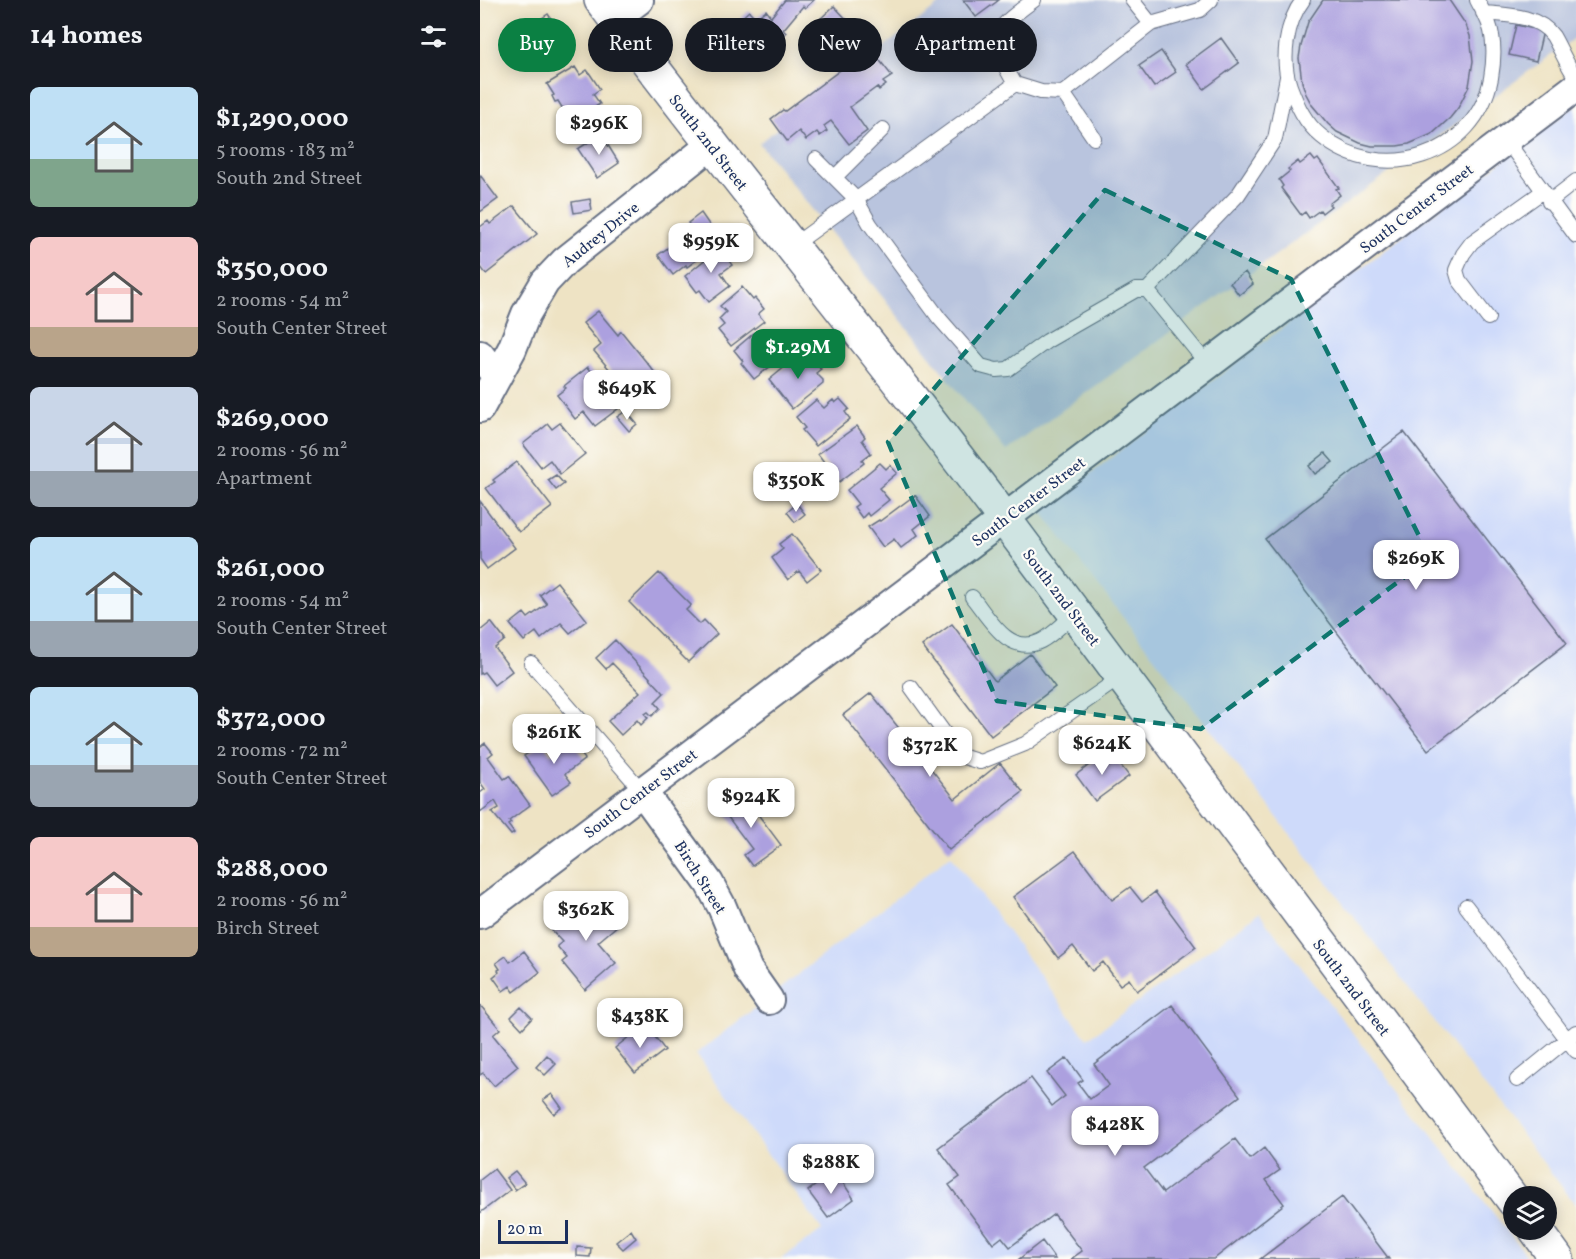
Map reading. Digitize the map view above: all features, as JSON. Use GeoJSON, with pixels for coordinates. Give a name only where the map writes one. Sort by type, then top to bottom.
{"type":"FeatureCollection","features":[{"type":"Feature","properties":{"kind":"street","name":"South 2nd Street"},"geometry":{"type":"LineString","coordinates":[[618,6],[711,145],[1004,519],[1503,1186]]}},
{"type":"Feature","properties":{"kind":"street","name":"South Center Street"},"geometry":{"type":"LineString","coordinates":[[480,914],[1576,87]]}},
{"type":"Feature","properties":{"kind":"street","name":"Audrey Drive"},"geometry":{"type":"LineString","coordinates":[[480,408],[545,282],[565,261],[711,145]]}},
{"type":"Feature","properties":{"kind":"street"},"geometry":{"type":"LineString","coordinates":[[480,355],[497,377]]}},
{"type":"Feature","properties":{"kind":"street","name":"Birch Street"},"geometry":{"type":"LineString","coordinates":[[642,791],[709,883],[722,907],[748,970],[769,1000]]}},
{"type":"Feature","properties":{"kind":"street"},"geometry":{"type":"LineString","coordinates":[[1543,1240],[1557,1259]]}},
{"type":"Feature","properties":{"kind":"lane"},"geometry":{"type":"LineString","coordinates":[[1034,0],[1001,28],[996,47],[999,57],[1016,84],[1041,92],[1063,93],[1151,24],[1200,10],[1211,0]]}},
{"type":"Feature","properties":{"kind":"lane"},"geometry":{"type":"LineString","coordinates":[[1132,0],[1151,24]]}},
{"type":"Feature","properties":{"kind":"lane"},"geometry":{"type":"LineString","coordinates":[[816,159],[856,199],[870,224],[939,318],[981,366],[996,370],[1008,369],[1047,341],[1136,290],[1147,290],[1238,195],[1275,139],[1287,77],[1286,42],[1297,8],[1304,0]]}},
{"type":"Feature","properties":{"kind":"lane"},"geometry":{"type":"LineString","coordinates":[[1287,77],[1298,109],[1320,136],[1348,154],[1381,162],[1415,159],[1446,146],[1472,123],[1488,93],[1495,59],[1490,25],[1480,6]]}},
{"type":"Feature","properties":{"kind":"lane"},"geometry":{"type":"LineString","coordinates":[[1480,6],[1518,16],[1543,26],[1552,35],[1576,78]]}},
{"type":"Feature","properties":{"kind":"lane"},"geometry":{"type":"LineString","coordinates":[[791,247],[1016,84]]}},
{"type":"Feature","properties":{"kind":"lane"},"geometry":{"type":"LineString","coordinates":[[1063,93],[1094,138]]}},
{"type":"Feature","properties":{"kind":"lane"},"geometry":{"type":"LineString","coordinates":[[834,177],[883,129]]}},
{"type":"Feature","properties":{"kind":"lane"},"geometry":{"type":"LineString","coordinates":[[1506,140],[1576,236]]}},
{"type":"Feature","properties":{"kind":"lane"},"geometry":{"type":"LineString","coordinates":[[1488,318],[1459,280],[1456,270],[1463,254],[1472,242],[1576,181]]}},
{"type":"Feature","properties":{"kind":"lane"},"geometry":{"type":"LineString","coordinates":[[1147,290],[1208,365]]}},
{"type":"Feature","properties":{"kind":"lane"},"geometry":{"type":"LineString","coordinates":[[972,597],[1007,640],[1022,645],[1041,641],[1075,614]]}},
{"type":"Feature","properties":{"kind":"lane"},"geometry":{"type":"LineString","coordinates":[[531,663],[642,791]]}},
{"type":"Feature","properties":{"kind":"lane"},"geometry":{"type":"LineString","coordinates":[[911,687],[962,756],[980,762],[1025,744],[1121,676]]}},
{"type":"Feature","properties":{"kind":"lane"},"geometry":{"type":"LineString","coordinates":[[1466,906],[1571,1035],[1576,1051]]}},
{"type":"Feature","properties":{"kind":"lane"},"geometry":{"type":"LineString","coordinates":[[1517,1080],[1571,1035]]}},
{"type":"Feature","properties":{"kind":"highlighted area"},"geometry":{"type":"Polygon","coordinates":[[[1105,190],[1291,279],[1430,558],[1201,729],[997,701],[888,442],[1105,190]]]}},
{"type":"Feature","properties":{"kind":"shaded area"},"geometry":{"type":"Polygon","coordinates":[[[945,0],[1576,0],[1576,37],[1006,451],[759,143],[851,72],[882,72],[882,48],[894,39],[894,72],[1037,72],[1037,18],[922,18],[945,0]]]}},
{"type":"Feature","properties":{"kind":"shaded area"},"geometry":{"type":"Polygon","coordinates":[[[1576,105],[1576,1205],[1041,511],[1576,105]]]}},
{"type":"Feature","properties":{"kind":"shaded area"},"geometry":{"type":"Polygon","coordinates":[[[951,855],[1087,1039],[1259,913],[1503,1226],[1503,1240],[1514,1240],[1526,1255],[1521,1259],[781,1259],[822,1230],[696,1054],[951,855]]]}},
{"type":"Feature","properties":{"kind":"building"},"geometry":{"type":"Polygon","coordinates":[[[785,0],[814,0],[805,8],[803,6],[786,26],[786,18],[756,18],[766,10],[771,17],[785,0]]]}},
{"type":"Feature","properties":{"kind":"building"},"geometry":{"type":"Polygon","coordinates":[[[963,0],[999,0],[976,17],[963,0]]]}},
{"type":"Feature","properties":{"kind":"building"},"geometry":{"type":"Polygon","coordinates":[[[1323,0],[1449,0],[1466,25],[1470,36],[1473,61],[1469,86],[1450,118],[1432,134],[1409,144],[1397,146],[1372,146],[1360,143],[1337,132],[1328,124],[1306,94],[1299,58],[1308,22],[1323,0]]]}},
{"type":"Feature","properties":{"kind":"building"},"geometry":{"type":"Polygon","coordinates":[[[834,6],[845,18],[821,18],[834,6]]]}},
{"type":"Feature","properties":{"kind":"building"},"geometry":{"type":"Polygon","coordinates":[[[749,11],[756,18],[741,18],[749,11]]]}},
{"type":"Feature","properties":{"kind":"building"},"geometry":{"type":"Polygon","coordinates":[[[1516,25],[1543,31],[1536,61],[1509,55],[1516,25]]]}},
{"type":"Feature","properties":{"kind":"building"},"geometry":{"type":"Polygon","coordinates":[[[1221,38],[1239,63],[1204,89],[1186,64],[1221,38]]]}},
{"type":"Feature","properties":{"kind":"building"},"geometry":{"type":"Polygon","coordinates":[[[1161,51],[1176,72],[1154,87],[1139,66],[1161,51]]]}},
{"type":"Feature","properties":{"kind":"building"},"geometry":{"type":"Polygon","coordinates":[[[882,63],[892,76],[883,82],[886,85],[879,90],[877,87],[850,107],[867,131],[849,144],[831,121],[824,126],[827,131],[820,136],[817,132],[806,140],[799,131],[787,141],[771,119],[783,110],[785,111],[838,72],[882,72],[882,63]]]}},
{"type":"Feature","properties":{"kind":"building"},"geometry":{"type":"Polygon","coordinates":[[[576,69],[580,75],[587,70],[600,89],[593,94],[600,104],[571,122],[558,101],[555,102],[552,96],[554,95],[547,84],[567,72],[576,72],[576,69]]]}},
{"type":"Feature","properties":{"kind":"building"},"geometry":{"type":"Polygon","coordinates":[[[601,134],[619,163],[597,178],[578,149],[601,134]]]}},
{"type":"Feature","properties":{"kind":"building"},"geometry":{"type":"Polygon","coordinates":[[[1311,156],[1315,161],[1318,159],[1339,188],[1336,189],[1340,195],[1322,213],[1320,210],[1309,218],[1305,212],[1301,215],[1281,188],[1283,186],[1279,180],[1298,161],[1300,164],[1311,156]]]}},
{"type":"Feature","properties":{"kind":"building"},"geometry":{"type":"Polygon","coordinates":[[[480,175],[498,199],[480,212],[480,175]]]}},
{"type":"Feature","properties":{"kind":"building"},"geometry":{"type":"Polygon","coordinates":[[[590,199],[592,210],[574,213],[572,202],[590,199]]]}},
{"type":"Feature","properties":{"kind":"building"},"geometry":{"type":"Polygon","coordinates":[[[514,206],[537,234],[486,274],[480,266],[480,227],[488,221],[490,224],[514,206]]]}},
{"type":"Feature","properties":{"kind":"building"},"geometry":{"type":"Polygon","coordinates":[[[701,213],[721,242],[673,275],[658,255],[693,230],[688,223],[701,213]]]}},
{"type":"Feature","properties":{"kind":"building"},"geometry":{"type":"Polygon","coordinates":[[[724,244],[733,258],[729,261],[732,265],[721,273],[730,286],[709,302],[700,290],[697,292],[685,276],[724,244]]]}},
{"type":"Feature","properties":{"kind":"building"},"geometry":{"type":"Polygon","coordinates":[[[1245,272],[1253,284],[1239,295],[1230,283],[1245,272]]]}},
{"type":"Feature","properties":{"kind":"building"},"geometry":{"type":"Polygon","coordinates":[[[742,287],[764,309],[758,314],[764,321],[731,346],[718,330],[724,325],[719,319],[726,312],[720,306],[742,287]]]}},
{"type":"Feature","properties":{"kind":"building"},"geometry":{"type":"Polygon","coordinates":[[[598,311],[618,335],[621,331],[656,374],[631,395],[594,351],[601,345],[583,323],[598,311]]]}},
{"type":"Feature","properties":{"kind":"building"},"geometry":{"type":"Polygon","coordinates":[[[780,330],[791,342],[785,347],[789,352],[754,379],[734,350],[754,333],[765,345],[780,330]]]}},
{"type":"Feature","properties":{"kind":"building"},"geometry":{"type":"Polygon","coordinates":[[[803,352],[813,364],[815,362],[821,369],[816,373],[823,380],[823,384],[792,409],[769,380],[803,352]]]}},
{"type":"Feature","properties":{"kind":"building"},"geometry":{"type":"Polygon","coordinates":[[[588,367],[619,408],[595,426],[584,412],[575,419],[557,395],[566,388],[564,386],[588,367]]]}},
{"type":"Feature","properties":{"kind":"building"},"geometry":{"type":"Polygon","coordinates":[[[840,399],[849,409],[845,412],[850,419],[816,446],[802,430],[805,428],[796,417],[816,400],[824,408],[833,400],[835,403],[840,399]]]}},
{"type":"Feature","properties":{"kind":"building"},"geometry":{"type":"Polygon","coordinates":[[[626,411],[637,424],[629,431],[617,417],[626,411]]]}},
{"type":"Feature","properties":{"kind":"building"},"geometry":{"type":"Polygon","coordinates":[[[560,423],[585,454],[560,474],[550,460],[541,467],[523,444],[548,424],[552,429],[560,423]]]}},
{"type":"Feature","properties":{"kind":"building"},"geometry":{"type":"Polygon","coordinates":[[[857,426],[865,437],[862,440],[871,453],[862,460],[864,463],[839,482],[818,454],[857,426]]]}},
{"type":"Feature","properties":{"kind":"building"},"geometry":{"type":"Polygon","coordinates":[[[1404,432],[1567,643],[1428,750],[1265,539],[1404,432]]]}},
{"type":"Feature","properties":{"kind":"building"},"geometry":{"type":"Polygon","coordinates":[[[1325,453],[1333,462],[1315,474],[1309,466],[1325,453]]]}},
{"type":"Feature","properties":{"kind":"building"},"geometry":{"type":"Polygon","coordinates":[[[517,462],[552,507],[519,532],[486,488],[517,462]]]}},
{"type":"Feature","properties":{"kind":"building"},"geometry":{"type":"Polygon","coordinates":[[[880,463],[886,469],[890,465],[897,473],[879,488],[889,500],[869,516],[867,513],[862,518],[854,507],[858,504],[847,490],[880,463]]]}},
{"type":"Feature","properties":{"kind":"building"},"geometry":{"type":"Polygon","coordinates":[[[556,475],[564,484],[556,490],[548,480],[556,475]]]}},
{"type":"Feature","properties":{"kind":"building"},"geometry":{"type":"Polygon","coordinates":[[[915,495],[930,516],[914,529],[918,535],[901,548],[894,539],[883,547],[868,527],[915,495]]]}},
{"type":"Feature","properties":{"kind":"building"},"geometry":{"type":"Polygon","coordinates":[[[480,501],[515,548],[487,569],[480,559],[480,501]]]}},
{"type":"Feature","properties":{"kind":"building"},"geometry":{"type":"Polygon","coordinates":[[[797,504],[805,514],[795,522],[787,512],[797,504]]]}},
{"type":"Feature","properties":{"kind":"building"},"geometry":{"type":"Polygon","coordinates":[[[792,534],[821,570],[807,581],[799,571],[788,580],[772,558],[783,549],[779,544],[792,534]]]}},
{"type":"Feature","properties":{"kind":"building"},"geometry":{"type":"Polygon","coordinates":[[[659,573],[691,605],[686,610],[700,624],[704,620],[717,634],[688,662],[629,602],[659,573]]]}},
{"type":"Feature","properties":{"kind":"building"},"geometry":{"type":"Polygon","coordinates":[[[557,582],[587,620],[570,633],[561,623],[541,639],[536,632],[524,641],[510,624],[524,613],[528,618],[547,604],[540,595],[557,582]]]}},
{"type":"Feature","properties":{"kind":"building"},"geometry":{"type":"Polygon","coordinates":[[[491,622],[505,640],[495,648],[512,671],[494,685],[484,672],[480,674],[480,631],[491,622]]]}},
{"type":"Feature","properties":{"kind":"building"},"geometry":{"type":"Polygon","coordinates":[[[952,624],[995,681],[1030,654],[1055,687],[991,736],[922,646],[952,624]]]}},
{"type":"Feature","properties":{"kind":"building"},"geometry":{"type":"Polygon","coordinates":[[[615,640],[664,693],[655,702],[660,708],[652,716],[648,712],[645,714],[648,718],[641,725],[637,720],[621,735],[608,721],[640,692],[612,663],[606,669],[596,658],[615,640]]]}},
{"type":"Feature","properties":{"kind":"building"},"geometry":{"type":"Polygon","coordinates":[[[871,693],[955,799],[1000,763],[1023,792],[949,850],[843,715],[871,693]]]}},
{"type":"Feature","properties":{"kind":"building"},"geometry":{"type":"Polygon","coordinates":[[[571,741],[585,759],[565,774],[571,782],[552,795],[524,756],[543,743],[551,754],[571,741]]]}},
{"type":"Feature","properties":{"kind":"building"},"geometry":{"type":"Polygon","coordinates":[[[485,743],[493,753],[488,757],[504,779],[509,776],[530,805],[509,821],[511,823],[508,825],[514,833],[511,835],[492,812],[499,808],[495,801],[480,812],[480,793],[485,789],[480,782],[480,747],[485,743]]]}},
{"type":"Feature","properties":{"kind":"building"},"geometry":{"type":"Polygon","coordinates":[[[1109,750],[1129,776],[1095,801],[1076,775],[1109,750]]]}},
{"type":"Feature","properties":{"kind":"building"},"geometry":{"type":"Polygon","coordinates":[[[742,793],[781,845],[752,866],[744,855],[752,849],[721,808],[742,793]]]}},
{"type":"Feature","properties":{"kind":"building"},"geometry":{"type":"Polygon","coordinates":[[[1075,851],[1112,900],[1130,887],[1142,902],[1155,892],[1196,947],[1137,991],[1129,979],[1120,985],[1103,962],[1092,971],[1073,946],[1058,958],[1013,897],[1075,851]]]}},
{"type":"Feature","properties":{"kind":"building"},"geometry":{"type":"Polygon","coordinates":[[[594,896],[618,925],[598,942],[616,963],[585,990],[562,962],[567,958],[557,946],[562,942],[552,931],[594,896]]]}},
{"type":"Feature","properties":{"kind":"building"},"geometry":{"type":"Polygon","coordinates":[[[524,951],[540,972],[514,992],[510,986],[503,991],[493,977],[500,969],[496,963],[506,956],[510,962],[524,951]]]}},
{"type":"Feature","properties":{"kind":"building"},"geometry":{"type":"Polygon","coordinates":[[[480,1005],[500,1029],[493,1035],[518,1066],[494,1086],[483,1073],[480,1075],[480,1005]]]}},
{"type":"Feature","properties":{"kind":"building"},"geometry":{"type":"Polygon","coordinates":[[[1172,1005],[1240,1096],[1144,1168],[1163,1193],[1235,1139],[1250,1159],[1264,1148],[1280,1170],[1266,1180],[1284,1204],[1214,1259],[1071,1259],[1082,1251],[1054,1214],[1010,1247],[1002,1237],[993,1244],[949,1185],[960,1177],[938,1148],[1031,1078],[1052,1106],[1065,1096],[1047,1073],[1067,1058],[1083,1080],[1078,1083],[1090,1099],[1109,1085],[1094,1064],[1172,1005]]]}},
{"type":"Feature","properties":{"kind":"building"},"geometry":{"type":"Polygon","coordinates":[[[521,1007],[532,1018],[522,1029],[511,1017],[521,1007]]]}},
{"type":"Feature","properties":{"kind":"building"},"geometry":{"type":"Polygon","coordinates":[[[645,1024],[665,1050],[635,1073],[615,1048],[645,1024]]]}},
{"type":"Feature","properties":{"kind":"building"},"geometry":{"type":"Polygon","coordinates":[[[547,1055],[556,1064],[545,1075],[536,1067],[547,1055]]]}},
{"type":"Feature","properties":{"kind":"building"},"geometry":{"type":"Polygon","coordinates":[[[552,1094],[562,1108],[554,1114],[543,1100],[552,1094]]]}},
{"type":"Feature","properties":{"kind":"building"},"geometry":{"type":"Polygon","coordinates":[[[494,1169],[510,1190],[480,1213],[480,1180],[494,1169]]]}},
{"type":"Feature","properties":{"kind":"building"},"geometry":{"type":"Polygon","coordinates":[[[515,1171],[525,1183],[515,1190],[506,1178],[515,1171]]]}},
{"type":"Feature","properties":{"kind":"building"},"geometry":{"type":"Polygon","coordinates":[[[835,1171],[854,1199],[828,1218],[808,1191],[835,1171]]]}},
{"type":"Feature","properties":{"kind":"building"},"geometry":{"type":"Polygon","coordinates":[[[1342,1197],[1389,1259],[1260,1259],[1342,1197]]]}},
{"type":"Feature","properties":{"kind":"building"},"geometry":{"type":"Polygon","coordinates":[[[631,1230],[636,1238],[623,1249],[616,1242],[631,1230]]]}},
{"type":"Feature","properties":{"kind":"building"},"geometry":{"type":"Polygon","coordinates":[[[1042,1241],[1055,1259],[1019,1259],[1042,1241]]]}},
{"type":"Feature","properties":{"kind":"building"},"geometry":{"type":"Polygon","coordinates":[[[577,1247],[591,1248],[590,1257],[577,1256],[577,1247]]]}}]}
